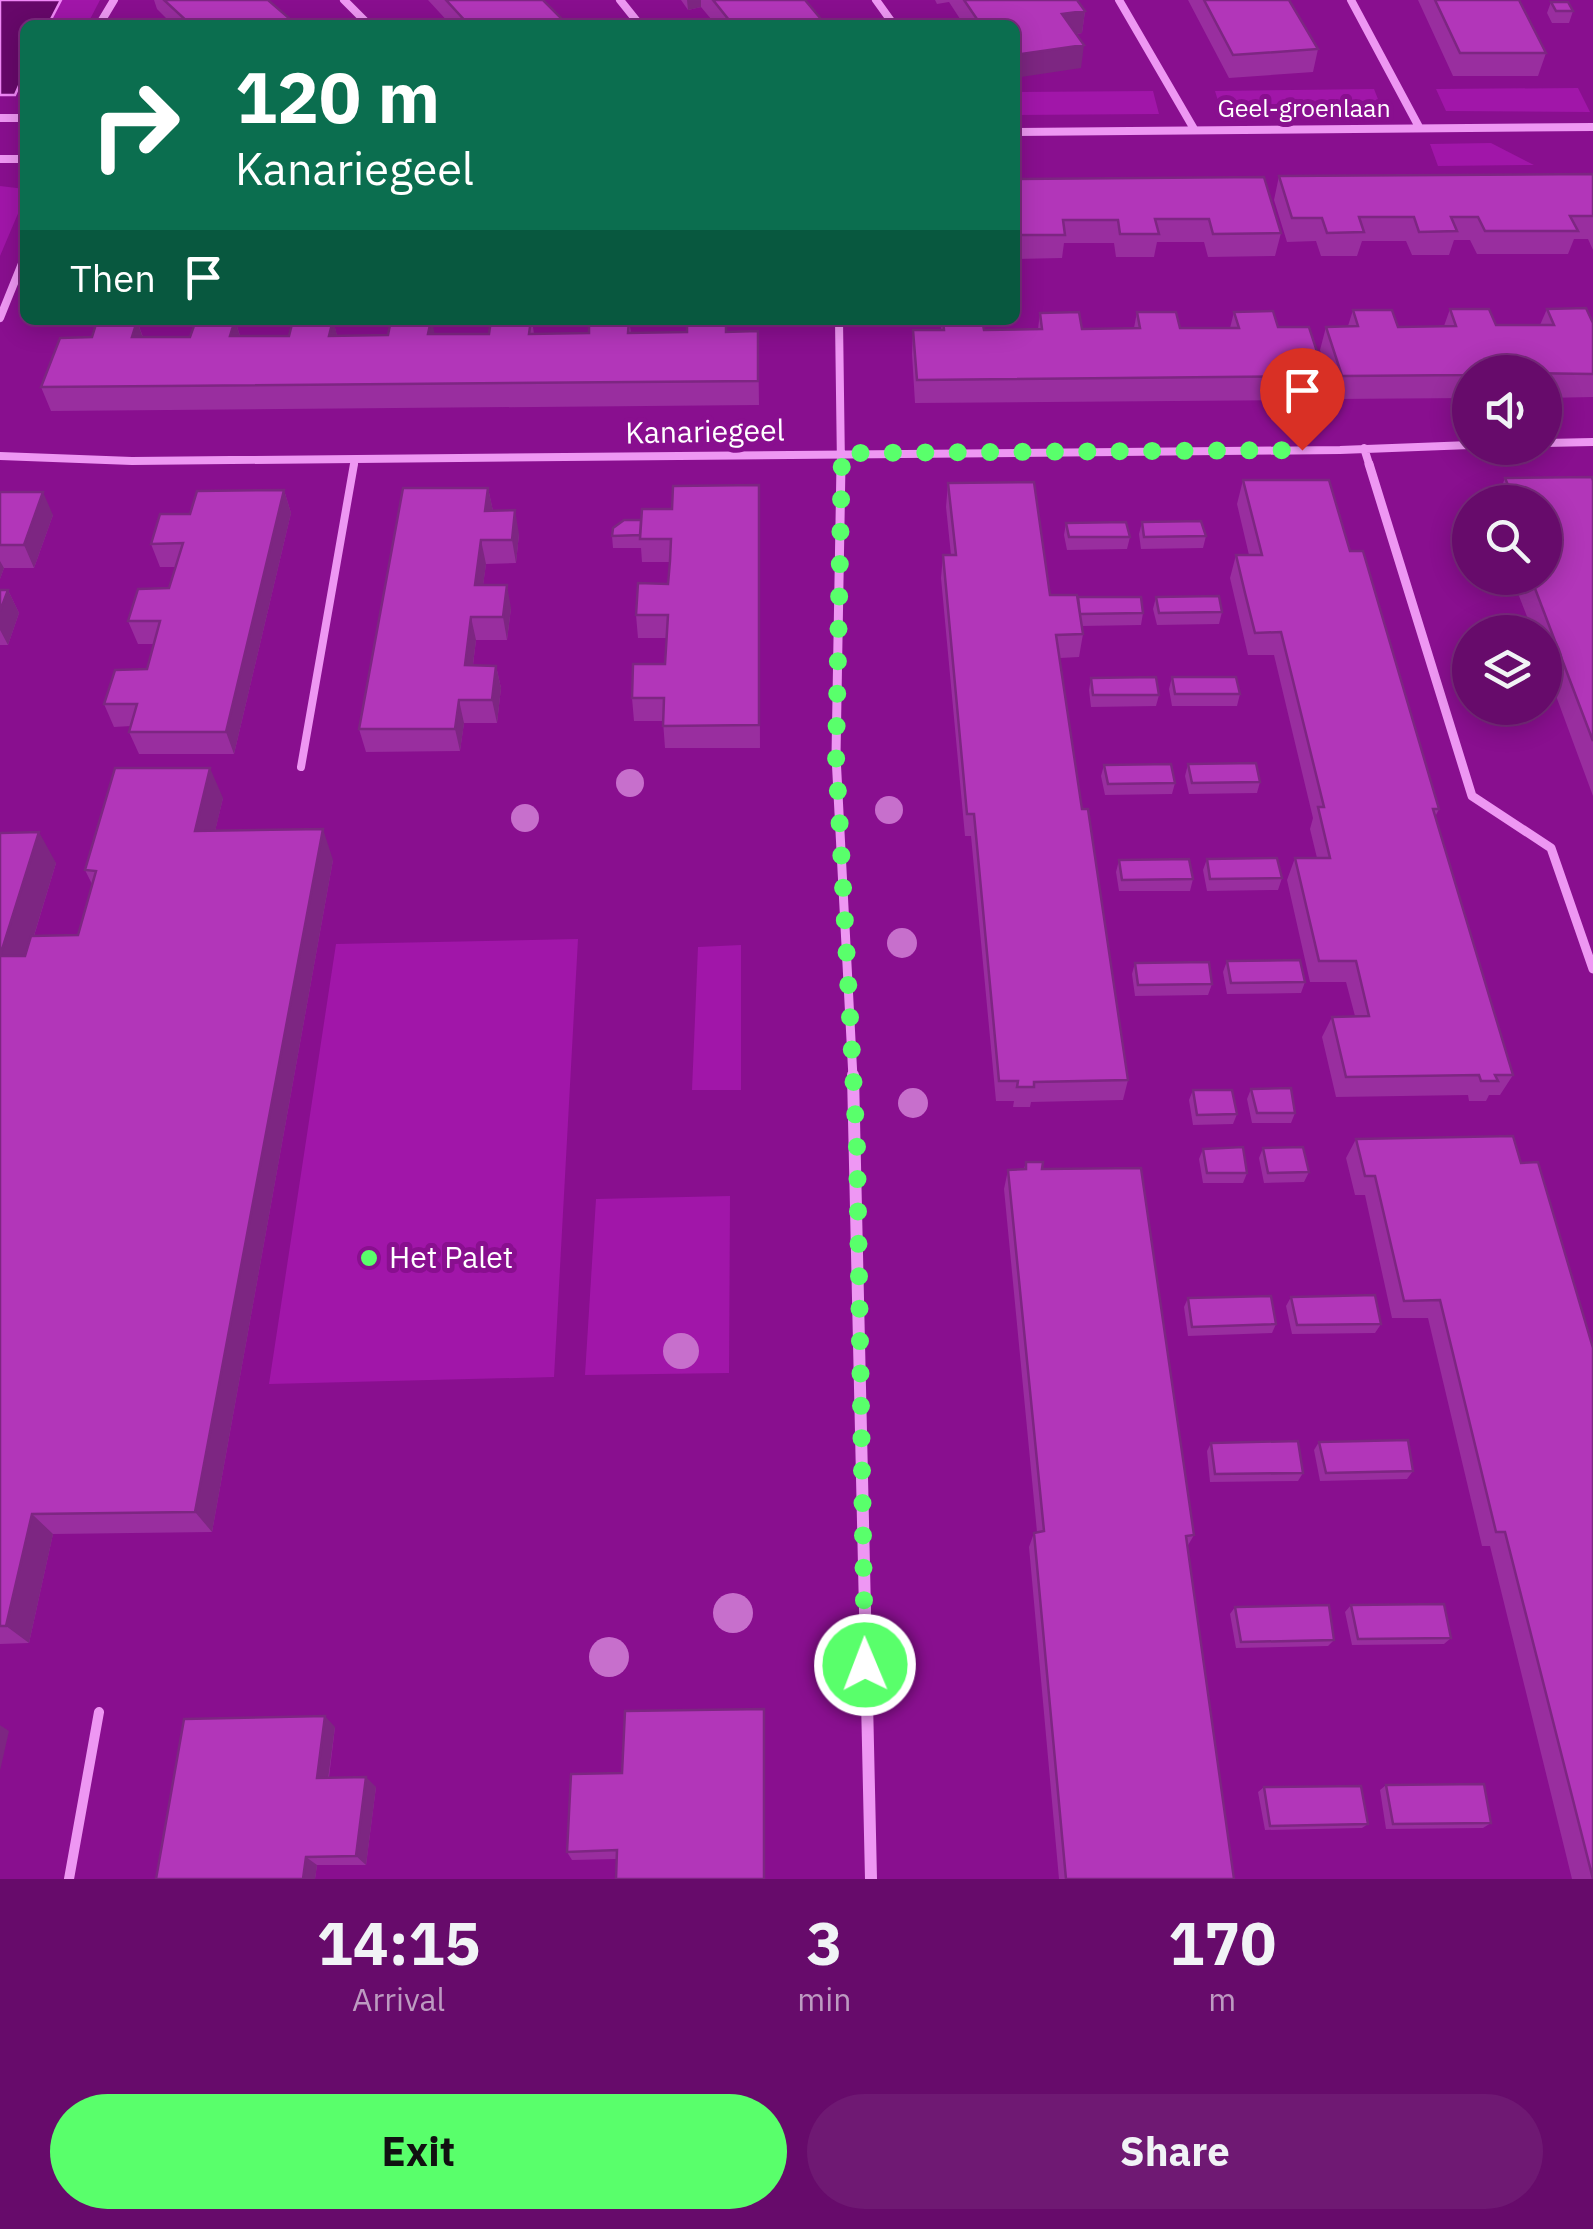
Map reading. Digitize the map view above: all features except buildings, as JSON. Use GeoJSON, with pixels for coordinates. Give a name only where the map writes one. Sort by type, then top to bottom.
{"type":"FeatureCollection","features":[{"type":"Feature","properties":{"kind":"street"},"geometry":{"type":"LineString","coordinates":[[344,0],[364,20]]}},
{"type":"Feature","properties":{"kind":"street"},"geometry":{"type":"LineString","coordinates":[[620,0],[636,20]]}},
{"type":"Feature","properties":{"kind":"street"},"geometry":{"type":"LineString","coordinates":[[1119,0],[1194,129]]}},
{"type":"Feature","properties":{"kind":"street"},"geometry":{"type":"LineString","coordinates":[[1351,0],[1420,128]]}},
{"type":"Feature","properties":{"kind":"street","name":"Geel-groenlaan"},"geometry":{"type":"LineString","coordinates":[[1020,132],[1593,126]]}},
{"type":"Feature","properties":{"kind":"street"},"geometry":{"type":"LineString","coordinates":[[0,318],[20,268]]}},
{"type":"Feature","properties":{"kind":"street"},"geometry":{"type":"LineString","coordinates":[[839,325],[842,453],[836,756],[857,1147],[871,1879]]}},
{"type":"Feature","properties":{"kind":"street"},"geometry":{"type":"LineString","coordinates":[[1562,443],[1593,442]]}},
{"type":"Feature","properties":{"kind":"street","name":"Kanariegeel"},"geometry":{"type":"LineString","coordinates":[[0,456],[132,462],[1452,446]]}},
{"type":"Feature","properties":{"kind":"street"},"geometry":{"type":"LineString","coordinates":[[1364,448],[1472,796],[1551,848],[1593,969]]}},
{"type":"Feature","properties":{"kind":"street"},"geometry":{"type":"LineString","coordinates":[[301,767],[355,459]]}},
{"type":"Feature","properties":{"kind":"street"},"geometry":{"type":"LineString","coordinates":[[69,1879],[99,1712]]}},
{"type":"Feature","properties":{"kind":"shaded area"},"geometry":{"type":"Polygon","coordinates":[[[0,0],[61,0],[51,20],[20,20],[20,84],[15,95],[0,95],[0,0]]]}},
{"type":"Feature","properties":{"kind":"shaded area"},"geometry":{"type":"Polygon","coordinates":[[[61,0],[100,0],[90,20],[51,20],[61,0]]]}},
{"type":"Feature","properties":{"kind":"shaded area"},"geometry":{"type":"Polygon","coordinates":[[[1578,88],[1590,112],[1446,111],[1436,89],[1578,88]]]}},
{"type":"Feature","properties":{"kind":"shaded area"},"geometry":{"type":"Polygon","coordinates":[[[1374,89],[1383,112],[1222,114],[1215,91],[1374,89]]]}},
{"type":"Feature","properties":{"kind":"shaded area"},"geometry":{"type":"Polygon","coordinates":[[[1153,91],[1159,114],[1020,115],[1020,92],[1153,91]]]}},
{"type":"Feature","properties":{"kind":"shaded area"},"geometry":{"type":"Polygon","coordinates":[[[1491,143],[1534,165],[1438,166],[1430,144],[1491,143]]]}},
{"type":"Feature","properties":{"kind":"shaded area"},"geometry":{"type":"Polygon","coordinates":[[[0,186],[20,188],[20,209],[0,256],[0,186]]]}},
{"type":"Feature","properties":{"kind":"shaded area"},"geometry":{"type":"Polygon","coordinates":[[[578,939],[554,1377],[269,1384],[336,944],[578,939]]]}},
{"type":"Feature","properties":{"kind":"shaded area"},"geometry":{"type":"Polygon","coordinates":[[[741,945],[741,1090],[692,1090],[698,947],[741,945]]]}},
{"type":"Feature","properties":{"kind":"shaded area"},"geometry":{"type":"Polygon","coordinates":[[[730,1196],[729,1373],[585,1375],[596,1199],[730,1196]]]}},
{"type":"Feature","properties":{"kind":"place","name":"Het Palet"},"geometry":{"type":"Point","coordinates":[369,1258]}},
{"type":"Feature","properties":{"kind":"route"},"geometry":{"type":"LineString","coordinates":[[865,1665],[857,1147],[836,756],[842,453],[1302,450]]}}]}
